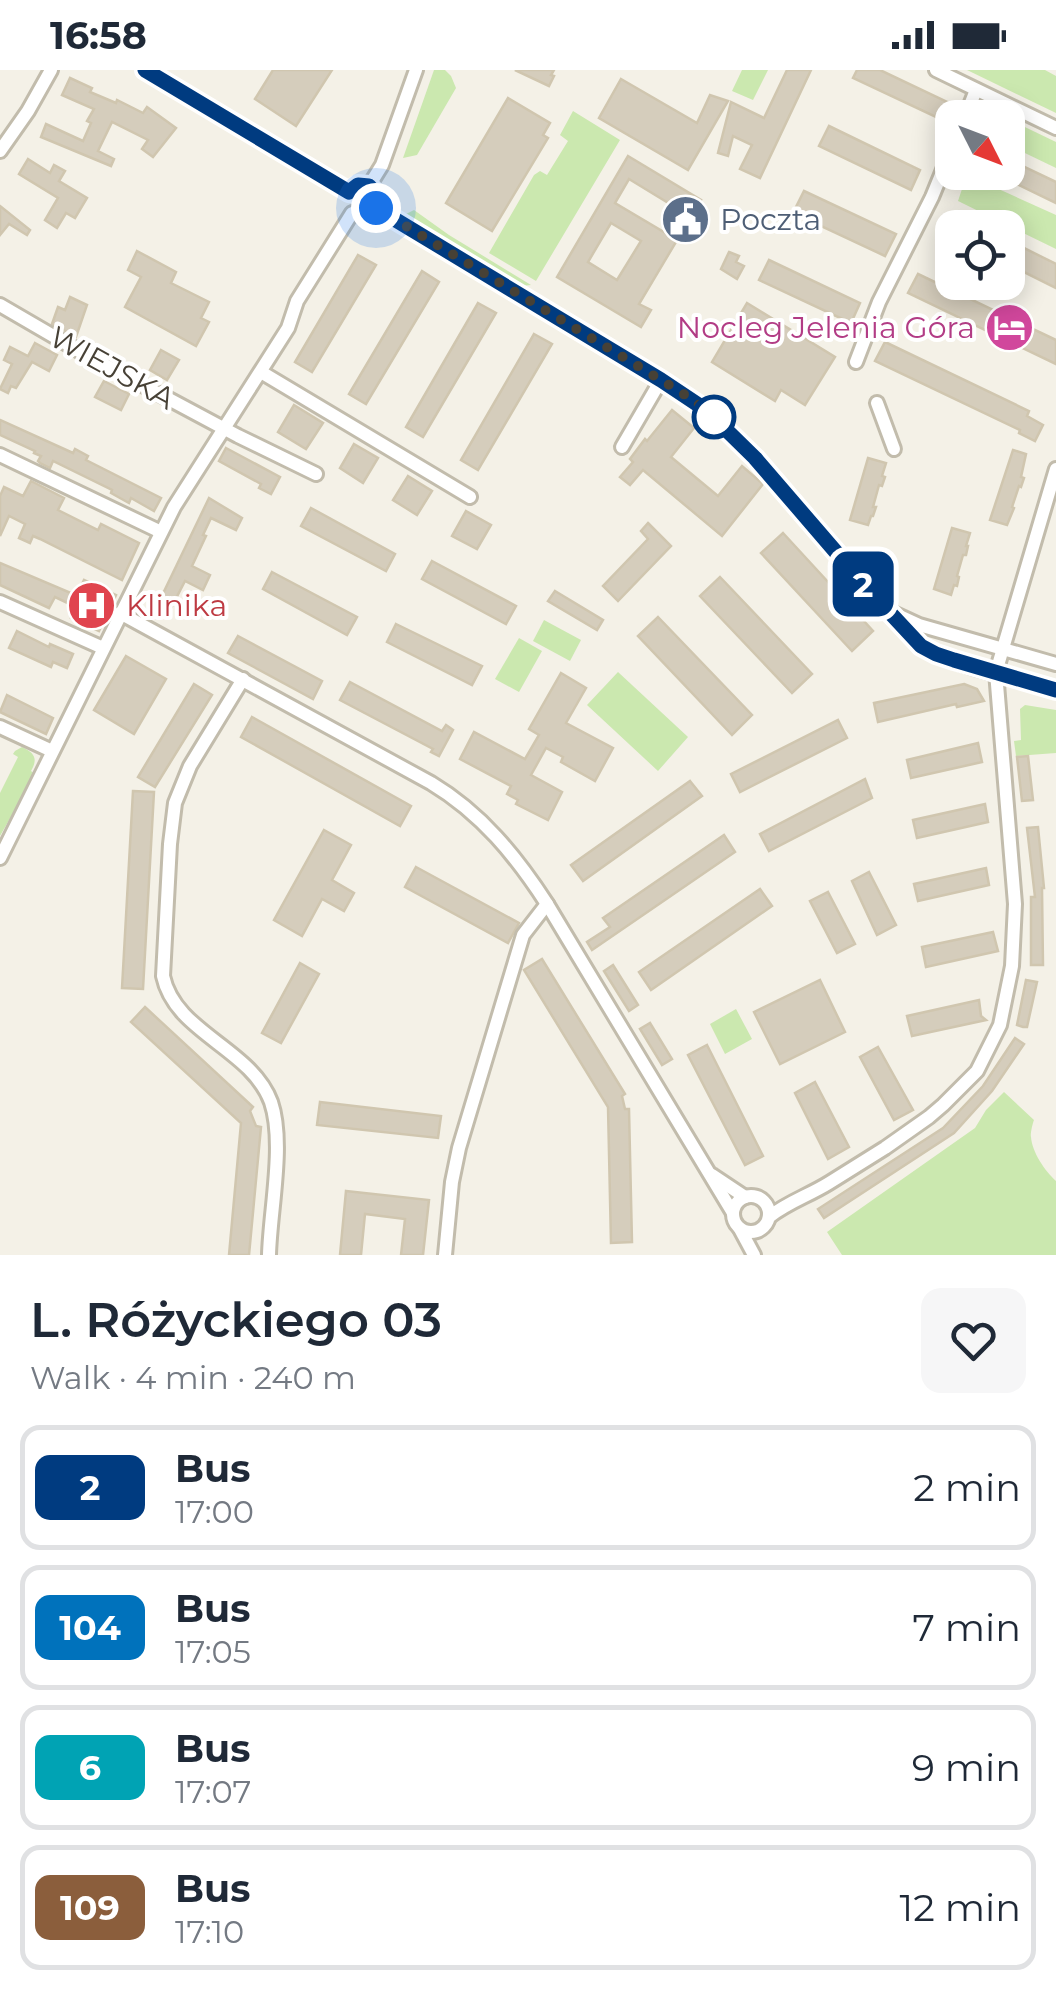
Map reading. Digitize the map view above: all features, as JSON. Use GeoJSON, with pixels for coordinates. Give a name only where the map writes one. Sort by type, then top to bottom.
{"type":"FeatureCollection","features":[{"type":"Feature","properties":{"kind":"street"},"geometry":{"type":"LineString","coordinates":[[0,151],[51,70]]}},
{"type":"Feature","properties":{"kind":"street"},"geometry":{"type":"LineString","coordinates":[[145,70],[349,192]]}},
{"type":"Feature","properties":{"kind":"street"},"geometry":{"type":"LineString","coordinates":[[369,186],[382,165],[416,70]]}},
{"type":"Feature","properties":{"kind":"street"},"geometry":{"type":"LineString","coordinates":[[936,70],[1056,128]]}},
{"type":"Feature","properties":{"kind":"street"},"geometry":{"type":"LineString","coordinates":[[972,100],[976,90]]}},
{"type":"Feature","properties":{"kind":"street"},"geometry":{"type":"LineString","coordinates":[[358,185],[369,186],[378,196],[376,208],[368,216],[352,213],[347,203],[349,192],[358,185]]}},
{"type":"Feature","properties":{"kind":"street"},"geometry":{"type":"LineString","coordinates":[[856,362],[879,302],[935,190]]}},
{"type":"Feature","properties":{"kind":"street"},"geometry":{"type":"LineString","coordinates":[[376,208],[706,410],[733,434],[921,646],[1056,690]]}},
{"type":"Feature","properties":{"kind":"street"},"geometry":{"type":"LineString","coordinates":[[0,858],[160,532],[288,328],[297,301],[352,213]]}},
{"type":"Feature","properties":{"kind":"street","name":"WIEJSKA"},"geometry":{"type":"LineString","coordinates":[[0,305],[224,429],[316,474]]}},
{"type":"Feature","properties":{"kind":"street"},"geometry":{"type":"LineString","coordinates":[[261,372],[470,497]]}},
{"type":"Feature","properties":{"kind":"street"},"geometry":{"type":"LineString","coordinates":[[622,447],[661,380]]}},
{"type":"Feature","properties":{"kind":"street"},"geometry":{"type":"LineString","coordinates":[[877,403],[894,449]]}},
{"type":"Feature","properties":{"kind":"street"},"geometry":{"type":"LineString","coordinates":[[0,456],[160,532]]}},
{"type":"Feature","properties":{"kind":"street"},"geometry":{"type":"LineString","coordinates":[[794,1200],[744,1197],[735,1206],[736,1220],[749,1232],[929,1117],[977,1071],[1000,1025],[1012,966],[1015,904],[996,672],[1056,469]]}},
{"type":"Feature","properties":{"kind":"street"},"geometry":{"type":"LineString","coordinates":[[0,602],[103,648]]}},
{"type":"Feature","properties":{"kind":"street"},"geometry":{"type":"LineString","coordinates":[[886,610],[920,625],[1056,664]]}},
{"type":"Feature","properties":{"kind":"street"},"geometry":{"type":"LineString","coordinates":[[120,612],[431,783],[497,835],[547,904],[756,1255]]}},
{"type":"Feature","properties":{"kind":"street"},"geometry":{"type":"LineString","coordinates":[[242,679],[190,766],[177,796],[172,818],[163,966],[172,1000],[250,1070],[271,1104],[276,1134],[268,1255]]}},
{"type":"Feature","properties":{"kind":"street"},"geometry":{"type":"LineString","coordinates":[[0,728],[52,751]]}},
{"type":"Feature","properties":{"kind":"street"},"geometry":{"type":"LineString","coordinates":[[445,1255],[459,1148],[518,947],[547,904]]}},
{"type":"Feature","properties":{"kind":"street"},"geometry":{"type":"LineString","coordinates":[[710,1174],[744,1197]]}},
{"type":"Feature","properties":{"kind":"street"},"geometry":{"type":"LineString","coordinates":[[756,1255],[770,1210],[763,1199]]}},
{"type":"Feature","properties":{"kind":"green space"},"geometry":{"type":"Polygon","coordinates":[[[434,70],[445,70],[456,88],[417,155],[403,158],[434,70]]]}},
{"type":"Feature","properties":{"kind":"green space"},"geometry":{"type":"Polygon","coordinates":[[[742,70],[768,70],[753,100],[732,91],[742,70]]]}},
{"type":"Feature","properties":{"kind":"green space"},"geometry":{"type":"Polygon","coordinates":[[[967,70],[1045,70],[1056,76],[1056,113],[967,70]]]}},
{"type":"Feature","properties":{"kind":"green space"},"geometry":{"type":"Polygon","coordinates":[[[573,111],[620,140],[536,281],[489,253],[534,175],[540,171],[547,175],[568,141],[560,135],[573,111]]]}},
{"type":"Feature","properties":{"kind":"green space"},"geometry":{"type":"Polygon","coordinates":[[[1025,127],[1056,142],[1056,168],[1025,153],[1025,127]]]}},
{"type":"Feature","properties":{"kind":"green space"},"geometry":{"type":"Polygon","coordinates":[[[962,190],[1001,190],[1056,215],[1056,249],[1025,234],[1025,210],[976,210],[958,201],[962,190]]]}},
{"type":"Feature","properties":{"kind":"green space"},"geometry":{"type":"Polygon","coordinates":[[[414,210],[531,285],[521,286],[406,214],[414,210]]]}},
{"type":"Feature","properties":{"kind":"green space"},"geometry":{"type":"Polygon","coordinates":[[[544,620],[581,640],[570,661],[533,641],[544,620]]]}},
{"type":"Feature","properties":{"kind":"green space"},"geometry":{"type":"Polygon","coordinates":[[[519,638],[542,651],[519,692],[495,679],[519,638]]]}},
{"type":"Feature","properties":{"kind":"green space"},"geometry":{"type":"Polygon","coordinates":[[[618,672],[688,737],[658,771],[587,705],[618,672]]]}},
{"type":"Feature","properties":{"kind":"green space"},"geometry":{"type":"Polygon","coordinates":[[[1025,705],[1056,710],[1056,753],[1016,756],[1014,741],[1021,740],[1020,709],[1025,705]]]}},
{"type":"Feature","properties":{"kind":"green space"},"geometry":{"type":"Polygon","coordinates":[[[22,747],[34,757],[31,771],[35,774],[0,836],[0,793],[18,757],[13,754],[22,747]]]}},
{"type":"Feature","properties":{"kind":"green space"},"geometry":{"type":"Polygon","coordinates":[[[736,1009],[752,1039],[725,1054],[710,1024],[736,1009]]]}},
{"type":"Feature","properties":{"kind":"green space"},"geometry":{"type":"Polygon","coordinates":[[[1004,1092],[1034,1120],[1034,1149],[1056,1181],[1056,1255],[842,1255],[827,1232],[975,1128],[1004,1092]]]}},
{"type":"Feature","properties":{"kind":"building"},"geometry":{"type":"Polygon","coordinates":[[[273,70],[332,70],[296,126],[255,99],[273,70]]]}},
{"type":"Feature","properties":{"kind":"building"},"geometry":{"type":"Polygon","coordinates":[[[515,70],[554,70],[554,76],[549,86],[515,70]]]}},
{"type":"Feature","properties":{"kind":"building"},"geometry":{"type":"Polygon","coordinates":[[[787,70],[811,70],[760,178],[740,169],[752,145],[733,136],[728,156],[718,153],[731,102],[764,118],[787,70]]]}},
{"type":"Feature","properties":{"kind":"building"},"geometry":{"type":"Polygon","coordinates":[[[857,70],[880,70],[943,100],[935,100],[935,116],[853,78],[857,70]]]}},
{"type":"Feature","properties":{"kind":"building"},"geometry":{"type":"Polygon","coordinates":[[[70,78],[116,103],[117,100],[143,113],[147,107],[176,128],[153,157],[142,149],[148,140],[112,122],[98,151],[114,159],[111,166],[41,137],[46,124],[83,141],[94,109],[62,95],[70,78]]]}},
{"type":"Feature","properties":{"kind":"building"},"geometry":{"type":"Polygon","coordinates":[[[621,79],[697,123],[710,95],[728,101],[688,170],[599,118],[621,79]]]}},
{"type":"Feature","properties":{"kind":"building"},"geometry":{"type":"Polygon","coordinates":[[[508,98],[550,123],[543,135],[548,138],[492,231],[446,203],[508,98]]]}},
{"type":"Feature","properties":{"kind":"building"},"geometry":{"type":"Polygon","coordinates":[[[829,126],[920,170],[911,190],[819,146],[829,126]]]}},
{"type":"Feature","properties":{"kind":"building"},"geometry":{"type":"Polygon","coordinates":[[[628,156],[701,200],[639,304],[651,310],[641,327],[557,277],[628,156]],[[629,179],[615,203],[669,235],[683,212],[629,179]],[[611,223],[588,262],[617,280],[641,241],[611,223]]]}},
{"type":"Feature","properties":{"kind":"building"},"geometry":{"type":"Polygon","coordinates":[[[28,159],[50,173],[54,165],[65,171],[59,181],[87,198],[75,218],[66,213],[57,228],[45,220],[58,198],[19,174],[28,159]]]}},
{"type":"Feature","properties":{"kind":"building"},"geometry":{"type":"Polygon","coordinates":[[[1025,167],[1056,182],[1056,203],[1025,188],[1025,167]]]}},
{"type":"Feature","properties":{"kind":"building"},"geometry":{"type":"Polygon","coordinates":[[[804,191],[896,234],[885,256],[793,213],[804,191]]]}},
{"type":"Feature","properties":{"kind":"building"},"geometry":{"type":"Polygon","coordinates":[[[0,206],[30,230],[27,235],[9,224],[0,235],[0,206]]]}},
{"type":"Feature","properties":{"kind":"building"},"geometry":{"type":"Polygon","coordinates":[[[1025,248],[1056,264],[1056,288],[1025,272],[1025,248]]]}},
{"type":"Feature","properties":{"kind":"building"},"geometry":{"type":"Polygon","coordinates":[[[137,251],[176,272],[171,283],[209,302],[201,318],[209,322],[196,346],[125,307],[141,277],[128,270],[137,251]]]}},
{"type":"Feature","properties":{"kind":"building"},"geometry":{"type":"Polygon","coordinates":[[[729,252],[739,256],[736,262],[744,266],[737,279],[721,269],[729,252]]]}},
{"type":"Feature","properties":{"kind":"building"},"geometry":{"type":"Polygon","coordinates":[[[358,255],[376,265],[312,372],[295,362],[358,255]]]}},
{"type":"Feature","properties":{"kind":"building"},"geometry":{"type":"Polygon","coordinates":[[[769,260],[860,303],[851,323],[759,280],[769,260]]]}},
{"type":"Feature","properties":{"kind":"building"},"geometry":{"type":"Polygon","coordinates":[[[422,271],[439,282],[366,404],[349,394],[422,271]]]}},
{"type":"Feature","properties":{"kind":"building"},"geometry":{"type":"Polygon","coordinates":[[[918,274],[935,282],[935,300],[972,300],[1056,340],[1056,364],[908,293],[918,274]]]}},
{"type":"Feature","properties":{"kind":"building"},"geometry":{"type":"Polygon","coordinates":[[[70,297],[87,305],[76,337],[52,324],[58,307],[65,310],[70,297]]]}},
{"type":"Feature","properties":{"kind":"building"},"geometry":{"type":"Polygon","coordinates":[[[478,303],[496,313],[423,437],[406,427],[478,303]]]}},
{"type":"Feature","properties":{"kind":"building"},"geometry":{"type":"Polygon","coordinates":[[[747,303],[835,357],[805,405],[781,390],[775,401],[712,362],[747,303]]]}},
{"type":"Feature","properties":{"kind":"building"},"geometry":{"type":"Polygon","coordinates":[[[534,334],[552,344],[478,470],[461,460],[534,334]]]}},
{"type":"Feature","properties":{"kind":"building"},"geometry":{"type":"Polygon","coordinates":[[[885,342],[1029,411],[1027,416],[1043,425],[1035,441],[1019,433],[1020,430],[875,361],[885,342]]]}},
{"type":"Feature","properties":{"kind":"building"},"geometry":{"type":"Polygon","coordinates":[[[35,343],[57,355],[49,371],[32,362],[16,388],[11,386],[8,393],[0,389],[12,364],[4,360],[10,347],[28,356],[35,343]]]}},
{"type":"Feature","properties":{"kind":"building"},"geometry":{"type":"Polygon","coordinates":[[[161,350],[179,360],[167,380],[150,370],[161,350]]]}},
{"type":"Feature","properties":{"kind":"building"},"geometry":{"type":"Polygon","coordinates":[[[104,381],[129,394],[121,410],[95,397],[104,381]]]}},
{"type":"Feature","properties":{"kind":"building"},"geometry":{"type":"Polygon","coordinates":[[[294,405],[323,423],[306,449],[278,432],[294,405]]]}},
{"type":"Feature","properties":{"kind":"building"},"geometry":{"type":"Polygon","coordinates":[[[672,410],[694,428],[671,457],[718,496],[742,466],[763,484],[722,536],[643,470],[630,485],[620,477],[645,439],[672,410]]]}},
{"type":"Feature","properties":{"kind":"building"},"geometry":{"type":"Polygon","coordinates":[[[0,420],[73,453],[75,449],[88,456],[86,460],[161,498],[154,511],[131,498],[129,503],[112,490],[53,461],[50,468],[38,461],[41,456],[35,451],[0,435],[0,420]]]}},
{"type":"Feature","properties":{"kind":"building"},"geometry":{"type":"Polygon","coordinates":[[[354,444],[378,458],[363,483],[340,468],[354,444]]]}},
{"type":"Feature","properties":{"kind":"building"},"geometry":{"type":"Polygon","coordinates":[[[226,448],[280,477],[271,494],[259,488],[261,484],[219,461],[226,448]]]}},
{"type":"Feature","properties":{"kind":"building"},"geometry":{"type":"Polygon","coordinates":[[[1013,450],[1026,454],[1021,477],[1024,478],[1007,525],[990,520],[1013,450]]]}},
{"type":"Feature","properties":{"kind":"building"},"geometry":{"type":"Polygon","coordinates":[[[868,458],[886,463],[868,525],[850,520],[868,458]]]}},
{"type":"Feature","properties":{"kind":"building"},"geometry":{"type":"Polygon","coordinates":[[[408,476],[432,491],[417,515],[393,500],[408,476]]]}},
{"type":"Feature","properties":{"kind":"building"},"geometry":{"type":"Polygon","coordinates":[[[31,481],[64,498],[58,510],[98,530],[101,524],[139,543],[122,580],[33,536],[30,543],[19,538],[25,524],[9,516],[0,536],[0,496],[4,487],[23,496],[31,481]]]}},
{"type":"Feature","properties":{"kind":"building"},"geometry":{"type":"Polygon","coordinates":[[[209,498],[242,518],[236,530],[211,518],[192,566],[210,575],[203,590],[185,581],[170,610],[158,604],[209,498]]]}},
{"type":"Feature","properties":{"kind":"building"},"geometry":{"type":"Polygon","coordinates":[[[311,508],[395,554],[386,571],[301,526],[311,508]]]}},
{"type":"Feature","properties":{"kind":"building"},"geometry":{"type":"Polygon","coordinates":[[[466,511],[491,525],[477,549],[452,536],[466,511]]]}},
{"type":"Feature","properties":{"kind":"building"},"geometry":{"type":"Polygon","coordinates":[[[648,523],[671,546],[618,601],[603,586],[648,539],[641,531],[648,523]]]}},
{"type":"Feature","properties":{"kind":"building"},"geometry":{"type":"Polygon","coordinates":[[[952,528],[970,533],[957,586],[954,585],[951,595],[934,589],[952,528]]]}},
{"type":"Feature","properties":{"kind":"building"},"geometry":{"type":"Polygon","coordinates":[[[783,533],[873,631],[852,651],[761,553],[783,533]]]}},
{"type":"Feature","properties":{"kind":"building"},"geometry":{"type":"Polygon","coordinates":[[[432,561],[516,606],[506,624],[422,579],[432,561]]]}},
{"type":"Feature","properties":{"kind":"building"},"geometry":{"type":"Polygon","coordinates":[[[0,563],[73,594],[77,594],[84,580],[116,595],[99,631],[71,618],[76,607],[55,597],[49,608],[0,585],[0,563]]]}},
{"type":"Feature","properties":{"kind":"building"},"geometry":{"type":"Polygon","coordinates":[[[272,572],[357,617],[347,635],[263,589],[272,572]]]}},
{"type":"Feature","properties":{"kind":"building"},"geometry":{"type":"Polygon","coordinates":[[[720,577],[812,674],[792,693],[700,596],[720,577]]]}},
{"type":"Feature","properties":{"kind":"building"},"geometry":{"type":"Polygon","coordinates":[[[555,591],[603,620],[597,630],[548,601],[555,591]]]}},
{"type":"Feature","properties":{"kind":"building"},"geometry":{"type":"Polygon","coordinates":[[[658,617],[752,715],[732,735],[638,636],[658,617]]]}},
{"type":"Feature","properties":{"kind":"building"},"geometry":{"type":"Polygon","coordinates":[[[396,624],[482,666],[472,685],[387,642],[396,624]]]}},
{"type":"Feature","properties":{"kind":"building"},"geometry":{"type":"Polygon","coordinates":[[[17,631],[73,654],[67,668],[53,662],[51,667],[9,648],[17,631]]]}},
{"type":"Feature","properties":{"kind":"building"},"geometry":{"type":"Polygon","coordinates":[[[238,636],[322,681],[313,699],[228,653],[238,636]]]}},
{"type":"Feature","properties":{"kind":"building"},"geometry":{"type":"Polygon","coordinates":[[[126,656],[166,679],[134,734],[94,710],[126,656]]]}},
{"type":"Feature","properties":{"kind":"building"},"geometry":{"type":"Polygon","coordinates":[[[561,673],[586,688],[566,723],[613,748],[595,781],[561,762],[563,757],[546,748],[531,775],[562,792],[548,820],[516,804],[518,800],[507,794],[511,786],[460,759],[474,732],[525,759],[539,735],[529,729],[561,673]]]}},
{"type":"Feature","properties":{"kind":"building"},"geometry":{"type":"Polygon","coordinates":[[[350,682],[442,731],[446,725],[453,730],[439,756],[431,752],[433,749],[340,700],[350,682]]]}},
{"type":"Feature","properties":{"kind":"building"},"geometry":{"type":"Polygon","coordinates":[[[194,684],[212,695],[155,787],[138,777],[194,684]]]}},
{"type":"Feature","properties":{"kind":"building"},"geometry":{"type":"Polygon","coordinates":[[[964,684],[977,689],[984,701],[878,722],[874,703],[964,684]]]}},
{"type":"Feature","properties":{"kind":"building"},"geometry":{"type":"Polygon","coordinates":[[[7,695],[53,718],[46,734],[0,712],[7,695]]]}},
{"type":"Feature","properties":{"kind":"building"},"geometry":{"type":"Polygon","coordinates":[[[252,717],[411,806],[400,826],[241,737],[252,717]]]}},
{"type":"Feature","properties":{"kind":"building"},"geometry":{"type":"Polygon","coordinates":[[[838,720],[847,738],[740,792],[731,774],[838,720]]]}},
{"type":"Feature","properties":{"kind":"building"},"geometry":{"type":"Polygon","coordinates":[[[978,743],[982,762],[911,778],[907,760],[978,743]]]}},
{"type":"Feature","properties":{"kind":"building"},"geometry":{"type":"Polygon","coordinates":[[[1028,756],[1033,800],[1022,801],[1017,757],[1028,756]]]}},
{"type":"Feature","properties":{"kind":"building"},"geometry":{"type":"Polygon","coordinates":[[[865,779],[872,798],[769,851],[760,834],[865,779]]]}},
{"type":"Feature","properties":{"kind":"building"},"geometry":{"type":"Polygon","coordinates":[[[690,781],[702,796],[583,881],[571,865],[690,781]]]}},
{"type":"Feature","properties":{"kind":"building"},"geometry":{"type":"Polygon","coordinates":[[[133,791],[154,792],[143,989],[122,988],[133,791]]]}},
{"type":"Feature","properties":{"kind":"building"},"geometry":{"type":"Polygon","coordinates":[[[985,804],[988,822],[917,838],[913,820],[985,804]]]}},
{"type":"Feature","properties":{"kind":"building"},"geometry":{"type":"Polygon","coordinates":[[[1038,827],[1044,888],[1043,965],[1031,965],[1031,897],[1035,897],[1027,828],[1038,827]]]}},
{"type":"Feature","properties":{"kind":"building"},"geometry":{"type":"Polygon","coordinates":[[[324,830],[351,845],[332,880],[354,893],[344,911],[322,899],[302,936],[274,920],[324,830]]]}},
{"type":"Feature","properties":{"kind":"building"},"geometry":{"type":"Polygon","coordinates":[[[724,835],[735,852],[592,950],[587,942],[610,927],[603,918],[724,835]]]}},
{"type":"Feature","properties":{"kind":"building"},"geometry":{"type":"Polygon","coordinates":[[[416,867],[519,923],[508,943],[405,887],[416,867]]]}},
{"type":"Feature","properties":{"kind":"building"},"geometry":{"type":"Polygon","coordinates":[[[986,868],[989,885],[918,901],[914,884],[986,868]]]}},
{"type":"Feature","properties":{"kind":"building"},"geometry":{"type":"Polygon","coordinates":[[[869,872],[896,925],[877,935],[852,881],[869,872]]]}},
{"type":"Feature","properties":{"kind":"building"},"geometry":{"type":"Polygon","coordinates":[[[760,889],[772,906],[651,990],[639,972],[760,889]]]}},
{"type":"Feature","properties":{"kind":"building"},"geometry":{"type":"Polygon","coordinates":[[[828,892],[855,944],[837,953],[810,901],[828,892]]]}},
{"type":"Feature","properties":{"kind":"building"},"geometry":{"type":"Polygon","coordinates":[[[993,932],[998,951],[926,967],[922,947],[993,932]]]}},
{"type":"Feature","properties":{"kind":"building"},"geometry":{"type":"Polygon","coordinates":[[[542,959],[625,1094],[625,1109],[629,1109],[632,1242],[611,1243],[608,1107],[524,970],[542,959]]]}},
{"type":"Feature","properties":{"kind":"building"},"geometry":{"type":"Polygon","coordinates":[[[300,963],[319,974],[281,1043],[262,1033],[300,963]]]}},
{"type":"Feature","properties":{"kind":"building"},"geometry":{"type":"Polygon","coordinates":[[[613,965],[638,1005],[629,1011],[604,971],[613,965]]]}},
{"type":"Feature","properties":{"kind":"building"},"geometry":{"type":"Polygon","coordinates":[[[820,980],[845,1032],[780,1064],[754,1012],[820,980]]]}},
{"type":"Feature","properties":{"kind":"building"},"geometry":{"type":"Polygon","coordinates":[[[1026,980],[1037,982],[1027,1027],[1023,1027],[1017,1025],[1026,980]]]}},
{"type":"Feature","properties":{"kind":"building"},"geometry":{"type":"Polygon","coordinates":[[[979,1000],[981,1016],[986,1020],[912,1036],[907,1016],[979,1000]]]}},
{"type":"Feature","properties":{"kind":"building"},"geometry":{"type":"Polygon","coordinates":[[[145,1007],[253,1107],[250,1111],[256,1126],[261,1127],[249,1255],[229,1255],[241,1123],[131,1022],[145,1007]]]}},
{"type":"Feature","properties":{"kind":"building"},"geometry":{"type":"Polygon","coordinates":[[[650,1023],[672,1059],[662,1065],[640,1029],[650,1023]]]}},
{"type":"Feature","properties":{"kind":"building"},"geometry":{"type":"Polygon","coordinates":[[[1015,1038],[1024,1044],[992,1091],[954,1133],[824,1218],[818,1209],[943,1128],[983,1086],[1015,1038]]]}},
{"type":"Feature","properties":{"kind":"building"},"geometry":{"type":"Polygon","coordinates":[[[707,1045],[763,1156],[745,1165],[688,1055],[707,1045]]]}},
{"type":"Feature","properties":{"kind":"building"},"geometry":{"type":"Polygon","coordinates":[[[878,1047],[913,1110],[894,1120],[860,1057],[878,1047]]]}},
{"type":"Feature","properties":{"kind":"building"},"geometry":{"type":"Polygon","coordinates":[[[815,1082],[849,1147],[828,1159],[795,1093],[815,1082]]]}},
{"type":"Feature","properties":{"kind":"building"},"geometry":{"type":"Polygon","coordinates":[[[320,1102],[441,1116],[438,1138],[317,1125],[320,1102]]]}},
{"type":"Feature","properties":{"kind":"building"},"geometry":{"type":"Polygon","coordinates":[[[346,1191],[429,1200],[423,1255],[401,1255],[405,1219],[365,1214],[361,1255],[340,1255],[346,1191]]]}},
{"type":"Feature","properties":{"kind":"bus line","name":"2"},"geometry":{"type":"LineString","coordinates":[[145,70],[349,192],[358,185],[369,186],[378,196],[376,208],[693,400],[740,442],[921,646],[954,660],[1056,690]]}},
{"type":"Feature","properties":{"kind":"place","name":"Poczta"},"geometry":{"type":"Point","coordinates":[685,220]}},
{"type":"Feature","properties":{"kind":"place","name":"Nocleg Jelenia Góra"},"geometry":{"type":"Point","coordinates":[1010,328]}},
{"type":"Feature","properties":{"kind":"place","name":"Klinika"},"geometry":{"type":"Point","coordinates":[91,606]}},
{"type":"Feature","properties":{"kind":"route"},"geometry":{"type":"LineString","coordinates":[[376,208],[661,380],[720,422],[714,417]]}}]}
